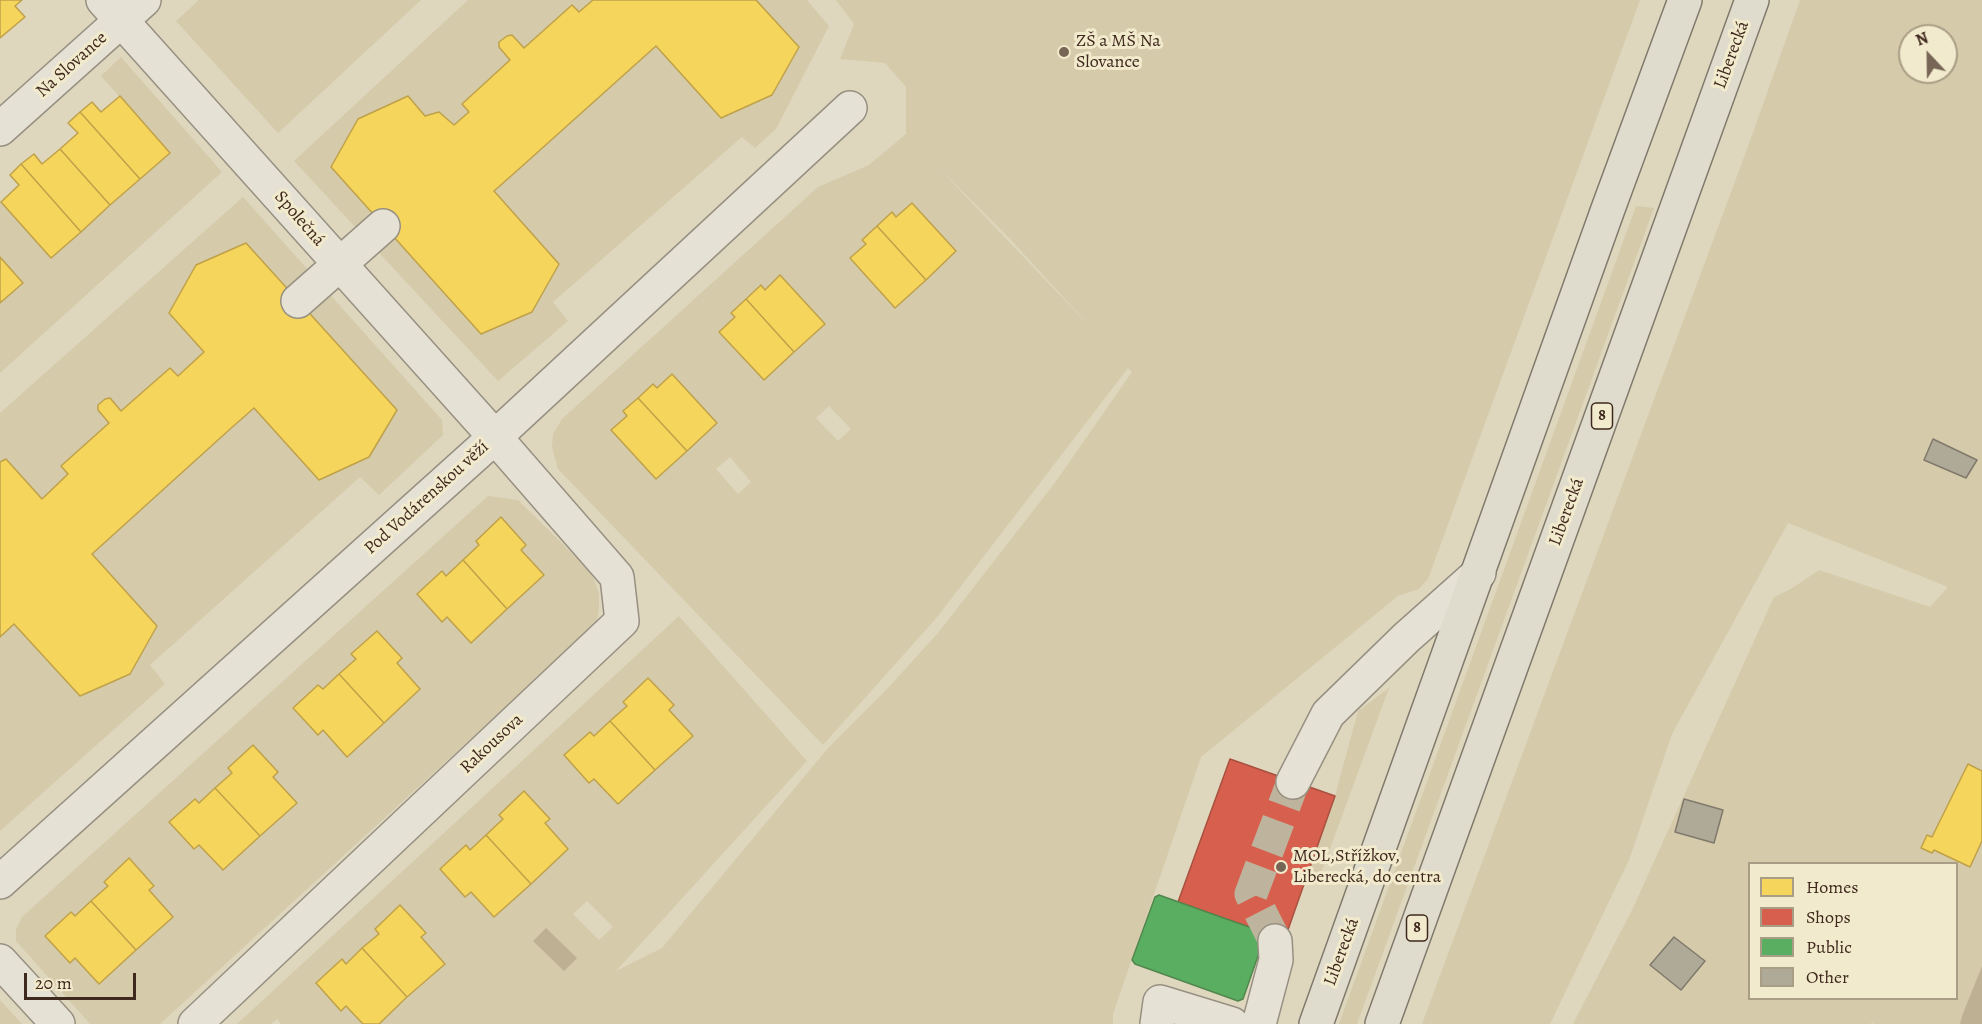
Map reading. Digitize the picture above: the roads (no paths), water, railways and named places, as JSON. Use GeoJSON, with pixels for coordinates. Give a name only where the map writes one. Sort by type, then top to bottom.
{"type":"FeatureCollection","features":[{"type":"Feature","properties":{"kind":"highway","name":"Liberecká"},"geometry":{"type":"LineString","coordinates":[[1316,1024],[1685,0]]}},
{"type":"Feature","properties":{"kind":"highway","name":"Liberecká"},"geometry":{"type":"LineString","coordinates":[[1382,1024],[1752,0]]}},
{"type":"Feature","properties":{"kind":"street","name":"Na Slovance"},"geometry":{"type":"LineString","coordinates":[[3,120],[123,7]]}},
{"type":"Feature","properties":{"kind":"street","name":"Společná"},"geometry":{"type":"LineString","coordinates":[[123,7],[339,265],[495,437]]}},
{"type":"Feature","properties":{"kind":"street","name":"Pod Vodárenskou věží"},"geometry":{"type":"LineString","coordinates":[[0,882],[495,437],[850,108]]}},
{"type":"Feature","properties":{"kind":"street"},"geometry":{"type":"LineString","coordinates":[[298,301],[383,225]]}},
{"type":"Feature","properties":{"kind":"street","name":"Rakousova"},"geometry":{"type":"LineString","coordinates":[[195,1024],[622,621],[617,577],[495,437]]}},
{"type":"Feature","properties":{"kind":"street"},"geometry":{"type":"LineString","coordinates":[[1293,782],[1328,714],[1406,638],[1479,573]]}},
{"type":"Feature","properties":{"kind":"street"},"geometry":{"type":"LineString","coordinates":[[1259,1024],[1276,960],[1275,940]]}},
{"type":"Feature","properties":{"kind":"street"},"geometry":{"type":"LineString","coordinates":[[0,962],[58,1024]]}},
{"type":"Feature","properties":{"kind":"street"},"geometry":{"type":"LineString","coordinates":[[1157,1024],[1160,1002],[1232,1024]]}},
{"type":"Feature","properties":{"kind":"tunnel"},"geometry":{"type":"LineString","coordinates":[[1275,941],[1251,894],[1293,782]]}},
{"type":"Feature","properties":{"kind":"place","name":"ZŠ a MŠ Na Slovance"},"geometry":{"type":"Point","coordinates":[1064,52]}},
{"type":"Feature","properties":{"kind":"place","name":"MOL,Střížkov, Liberecká, do centra"},"geometry":{"type":"Point","coordinates":[1281,867]}}]}
